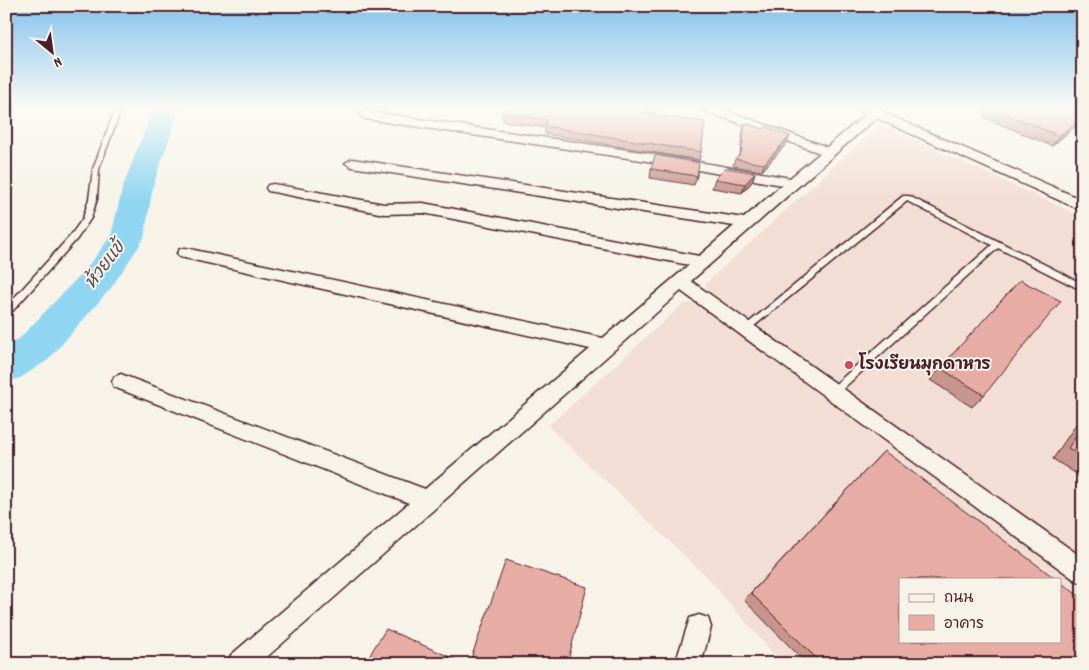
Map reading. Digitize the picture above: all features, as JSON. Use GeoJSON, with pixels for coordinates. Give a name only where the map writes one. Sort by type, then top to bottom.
{"type":"FeatureCollection","features":[{"type":"Feature","properties":{"kind":"street"},"geometry":{"type":"LineString","coordinates":[[522,138],[641,156],[794,183]]}},
{"type":"Feature","properties":{"kind":"street"},"geometry":{"type":"LineString","coordinates":[[793,138],[829,152]]}},
{"type":"Feature","properties":{"kind":"street"},"geometry":{"type":"LineString","coordinates":[[240,664],[426,500],[794,183],[843,138]]}},
{"type":"Feature","properties":{"kind":"street"},"geometry":{"type":"LineString","coordinates":[[938,138],[1083,206]]}},
{"type":"Feature","properties":{"kind":"street"},"geometry":{"type":"LineString","coordinates":[[352,163],[748,223]]}},
{"type":"Feature","properties":{"kind":"street"},"geometry":{"type":"LineString","coordinates":[[273,188],[384,209],[423,208],[702,262]]}},
{"type":"Feature","properties":{"kind":"street"},"geometry":{"type":"LineString","coordinates":[[185,253],[605,345]]}},
{"type":"Feature","properties":{"kind":"street"},"geometry":{"type":"LineString","coordinates":[[679,281],[1083,572]]}},
{"type":"Feature","properties":{"kind":"street"},"geometry":{"type":"LineString","coordinates":[[121,382],[426,500]]}},
{"type":"Feature","properties":{"kind":"street"},"geometry":{"type":"LineString","coordinates":[[688,664],[699,627]]}},
{"type":"Feature","properties":{"kind":"lane"},"geometry":{"type":"LineString","coordinates":[[6,313],[74,237],[87,218],[93,199],[96,169],[107,138]]}},
{"type":"Feature","properties":{"kind":"lane"},"geometry":{"type":"LineString","coordinates":[[745,329],[906,198],[1083,288]]}},
{"type":"Feature","properties":{"kind":"lane"},"geometry":{"type":"LineString","coordinates":[[832,392],[997,244]]}},
{"type":"Feature","properties":{"kind":"shaded area","name":"โรงเรียนมุกดาหาร"},"geometry":{"type":"Polygon","coordinates":[[[865,138],[911,138],[1083,217],[1083,664],[782,664],[706,576],[548,426],[683,304],[699,303],[709,295],[705,284],[865,138]]]}},
{"type":"Feature","properties":{"kind":"building"},"geometry":{"type":"Polygon","coordinates":[[[619,138],[703,138],[701,152],[619,138]]]}},
{"type":"Feature","properties":{"kind":"building"},"geometry":{"type":"Polygon","coordinates":[[[743,138],[788,138],[764,164],[735,159],[741,153],[743,138]]]}},
{"type":"Feature","properties":{"kind":"building"},"geometry":{"type":"Polygon","coordinates":[[[655,155],[699,163],[697,176],[651,169],[655,155]]]}},
{"type":"Feature","properties":{"kind":"building"},"geometry":{"type":"Polygon","coordinates":[[[726,168],[755,173],[745,184],[715,179],[726,168]]]}},
{"type":"Feature","properties":{"kind":"building"},"geometry":{"type":"Polygon","coordinates":[[[1020,280],[1061,301],[984,395],[940,368],[1020,280]]]}},
{"type":"Feature","properties":{"kind":"building"},"geometry":{"type":"Polygon","coordinates":[[[1083,426],[1083,457],[1068,448],[1083,426]]]}},
{"type":"Feature","properties":{"kind":"building"},"geometry":{"type":"Polygon","coordinates":[[[884,451],[1055,578],[899,578],[899,642],[1062,642],[1062,583],[1083,599],[1083,664],[822,664],[751,593],[884,451]]]}},
{"type":"Feature","properties":{"kind":"building"},"geometry":{"type":"Polygon","coordinates":[[[506,560],[587,587],[567,664],[469,664],[506,560]]]}},
{"type":"Feature","properties":{"kind":"building"},"geometry":{"type":"Polygon","coordinates":[[[386,629],[466,664],[364,664],[386,629]]]}},
{"type":"Feature","properties":{"kind":"waterway","name":"ห้วยแข้"},"geometry":{"type":"LineString","coordinates":[[6,366],[34,349],[98,279],[127,238],[138,186],[156,138]]}},
{"type":"Feature","properties":{"kind":"place","name":"โรงเรียนมุกดาหาร"},"geometry":{"type":"Point","coordinates":[849,365]}}]}
